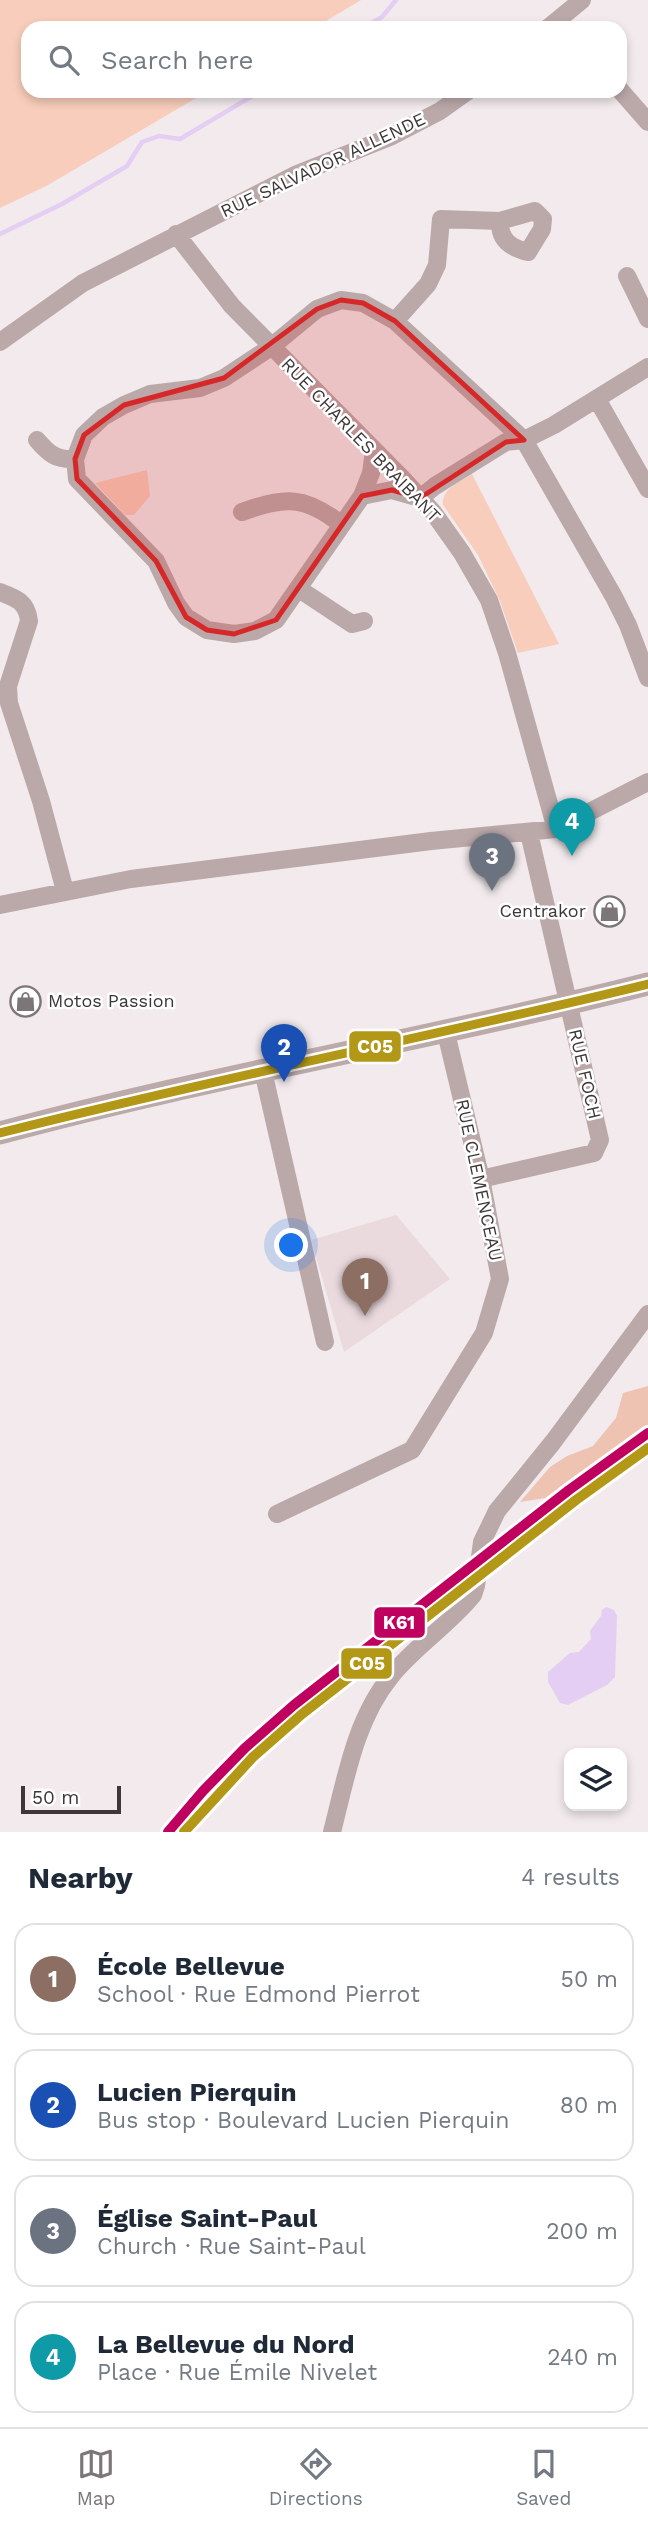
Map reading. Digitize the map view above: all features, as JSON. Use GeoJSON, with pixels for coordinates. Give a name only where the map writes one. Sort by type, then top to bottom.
{"type":"FeatureCollection","features":[{"type":"Feature","properties":{"kind":"main road"},"geometry":{"type":"LineString","coordinates":[[0,1133],[263,1071],[446,1033],[648,984]]}},
{"type":"Feature","properties":{"kind":"street"},"geometry":{"type":"LineString","coordinates":[[562,21],[582,0]]}},
{"type":"Feature","properties":{"kind":"street","name":"RUE SALVADOR ALLENDE"},"geometry":{"type":"LineString","coordinates":[[0,342],[83,283],[297,174],[390,137],[440,111],[458,98]]}},
{"type":"Feature","properties":{"kind":"street"},"geometry":{"type":"LineString","coordinates":[[627,98],[648,122]]}},
{"type":"Feature","properties":{"kind":"street"},"geometry":{"type":"LineString","coordinates":[[396,321],[428,284],[437,265],[441,219],[500,221]]}},
{"type":"Feature","properties":{"kind":"street","name":"RUE CHARLES BRAIBANT"},"geometry":{"type":"LineString","coordinates":[[176,234],[232,306],[420,498],[463,553],[489,600],[507,653],[556,829]]}},
{"type":"Feature","properties":{"kind":"street"},"geometry":{"type":"LineString","coordinates":[[626,276],[648,319]]}},
{"type":"Feature","properties":{"kind":"street"},"geometry":{"type":"LineString","coordinates":[[374,451],[371,473],[362,496],[276,620],[256,631],[234,635],[207,630],[186,617],[176,603],[156,561],[77,479],[75,459],[84,436],[103,417],[124,405],[150,394],[200,388],[224,378],[271,347],[317,309],[341,300],[363,303],[396,321],[524,440],[614,597],[648,678]]}},
{"type":"Feature","properties":{"kind":"street"},"geometry":{"type":"LineString","coordinates":[[362,496],[392,490],[420,498],[506,442],[524,440],[648,368]]}},
{"type":"Feature","properties":{"kind":"street"},"geometry":{"type":"LineString","coordinates":[[597,399],[648,489]]}},
{"type":"Feature","properties":{"kind":"street"},"geometry":{"type":"LineString","coordinates":[[37,440],[48,453],[59,460],[75,459]]}},
{"type":"Feature","properties":{"kind":"street"},"geometry":{"type":"LineString","coordinates":[[242,512],[270,502],[300,502],[322,508],[342,525]]}},
{"type":"Feature","properties":{"kind":"street"},"geometry":{"type":"LineString","coordinates":[[299,589],[352,624],[364,621]]}},
{"type":"Feature","properties":{"kind":"street"},"geometry":{"type":"LineString","coordinates":[[0,592],[20,600],[28,610],[29,621],[9,686],[9,703],[41,801],[65,891]]}},
{"type":"Feature","properties":{"kind":"street"},"geometry":{"type":"LineString","coordinates":[[0,905],[131,879],[431,841],[556,829],[648,782]]}},
{"type":"Feature","properties":{"kind":"street"},"geometry":{"type":"LineString","coordinates":[[529,833],[569,1004]]}},
{"type":"Feature","properties":{"kind":"street","name":"RUE FOCH"},"geometry":{"type":"LineString","coordinates":[[481,1179],[594,1153],[600,1140],[569,1004]]}},
{"type":"Feature","properties":{"kind":"street","name":"RUE CLEMENCEAU"},"geometry":{"type":"LineString","coordinates":[[277,1514],[412,1450],[484,1333],[499,1279],[481,1179],[446,1033]]}},
{"type":"Feature","properties":{"kind":"street"},"geometry":{"type":"LineString","coordinates":[[263,1071],[325,1342]]}},
{"type":"Feature","properties":{"kind":"street"},"geometry":{"type":"LineString","coordinates":[[332,1832],[360,1728],[377,1695],[402,1664],[472,1595],[476,1586],[482,1542],[490,1523],[648,1314]]}},
{"type":"Feature","properties":{"kind":"highlighted area"},"geometry":{"type":"Polygon","coordinates":[[[341,300],[363,303],[395,321],[524,440],[506,442],[420,498],[392,490],[362,496],[276,620],[234,634],[207,630],[186,617],[156,561],[77,479],[75,459],[84,435],[124,405],[224,378],[317,309],[341,300]]]}},
{"type":"Feature","properties":{"kind":"shaded area"},"geometry":{"type":"Polygon","coordinates":[[[0,0],[361,0],[326,21],[21,21],[21,98],[196,98],[48,185],[0,208],[0,0]]]}},
{"type":"Feature","properties":{"kind":"shaded area"},"geometry":{"type":"Polygon","coordinates":[[[147,470],[150,496],[134,515],[125,515],[95,483],[147,470]]]}},
{"type":"Feature","properties":{"kind":"shaded area"},"geometry":{"type":"Polygon","coordinates":[[[472,474],[559,644],[518,653],[500,601],[478,555],[443,505],[448,490],[472,474]]]}},
{"type":"Feature","properties":{"kind":"shaded area"},"geometry":{"type":"Polygon","coordinates":[[[396,1215],[450,1279],[344,1352],[311,1240],[396,1215]]]}},
{"type":"Feature","properties":{"kind":"shaded area"},"geometry":{"type":"Polygon","coordinates":[[[648,1386],[648,1428],[545,1498],[520,1502],[550,1467],[567,1456],[593,1446],[616,1418],[623,1393],[648,1386]]]}},
{"type":"Feature","properties":{"kind":"shaded area"},"geometry":{"type":"Polygon","coordinates":[[[606,1607],[614,1610],[617,1616],[615,1677],[607,1685],[568,1705],[560,1703],[548,1682],[548,1672],[570,1653],[579,1652],[591,1639],[590,1631],[606,1607]]]}},
{"type":"Feature","properties":{"kind":"waterway"},"geometry":{"type":"LineString","coordinates":[[375,21],[396,0]]}},
{"type":"Feature","properties":{"kind":"waterway"},"geometry":{"type":"LineString","coordinates":[[0,234],[62,204],[127,166],[142,142],[159,136],[180,139],[249,98]]}},
{"type":"Feature","properties":{"kind":"transit line","name":"C05"},"geometry":{"type":"LineString","coordinates":[[0,1133],[648,984]]}},
{"type":"Feature","properties":{"kind":"transit line","name":"K61"},"geometry":{"type":"LineString","coordinates":[[168,1832],[245,1748],[294,1705],[569,1490],[648,1433]]}},
{"type":"Feature","properties":{"kind":"transit line","name":"C05"},"geometry":{"type":"LineString","coordinates":[[184,1832],[253,1757],[302,1714],[576,1500],[648,1448]]}},
{"type":"Feature","properties":{"kind":"place","name":"La Bellevue du Nord"},"geometry":{"type":"Point","coordinates":[572,856]}},
{"type":"Feature","properties":{"kind":"place","name":"Église Saint-Paul"},"geometry":{"type":"Point","coordinates":[492,891]}},
{"type":"Feature","properties":{"kind":"place","name":"Centrakor"},"geometry":{"type":"Point","coordinates":[609,911]}},
{"type":"Feature","properties":{"kind":"place","name":"Motos Passion"},"geometry":{"type":"Point","coordinates":[25,1001]}},
{"type":"Feature","properties":{"kind":"place","name":"Lucien Pierquin"},"geometry":{"type":"Point","coordinates":[284,1082]}},
{"type":"Feature","properties":{"kind":"place","name":"École Bellevue"},"geometry":{"type":"Point","coordinates":[365,1316]}}]}
